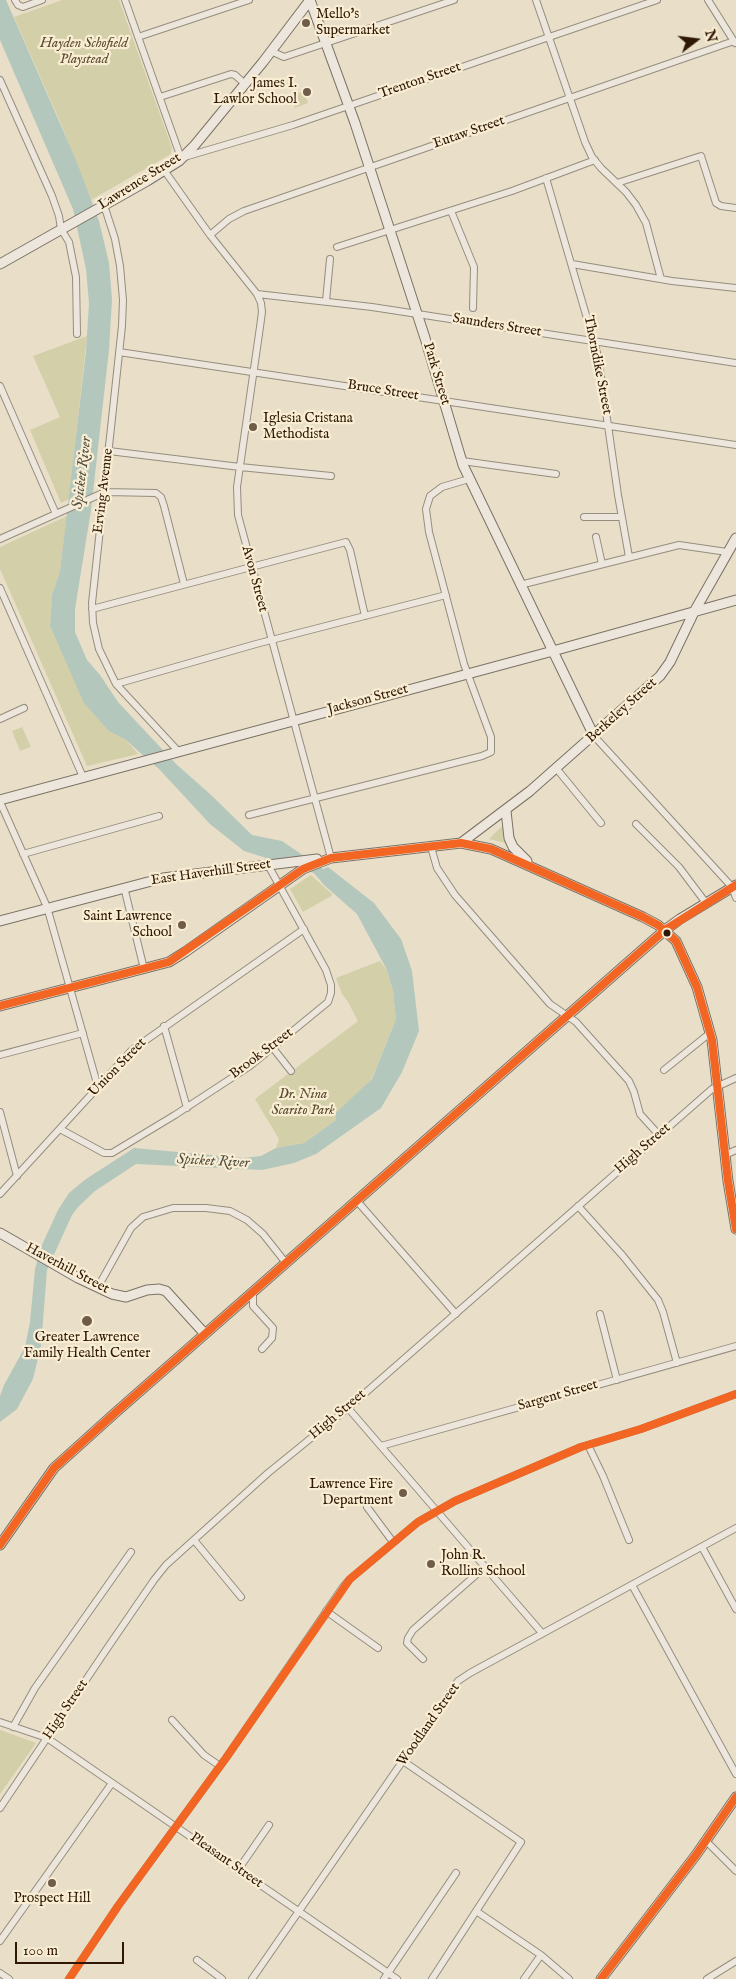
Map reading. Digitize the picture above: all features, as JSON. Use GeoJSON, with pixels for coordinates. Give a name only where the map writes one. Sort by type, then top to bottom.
{"type":"FeatureCollection","features":[{"type":"Feature","properties":{"kind":"main road","name":"Park Street"},"geometry":{"type":"LineString","coordinates":[[310,0],[370,168],[418,314],[462,461],[594,736]]}},
{"type":"Feature","properties":{"kind":"main road","name":"Lawrence Street"},"geometry":{"type":"LineString","coordinates":[[0,264],[101,207],[181,158],[194,146],[245,84],[310,0]]}},
{"type":"Feature","properties":{"kind":"main road","name":"Berkeley Street"},"geometry":{"type":"LineString","coordinates":[[461,843],[506,811],[594,736],[660,676],[670,662],[694,612],[736,538]]}},
{"type":"Feature","properties":{"kind":"main road","name":"Jackson Street"},"geometry":{"type":"LineString","coordinates":[[0,801],[137,762],[736,600]]}},
{"type":"Feature","properties":{"kind":"main road"},"geometry":{"type":"LineString","coordinates":[[506,811],[506,827],[513,847],[530,865]]}},
{"type":"Feature","properties":{"kind":"main road","name":"East Haverhill Street"},"geometry":{"type":"LineString","coordinates":[[0,921],[163,878],[461,843],[491,849],[530,865],[643,917],[665,930],[676,941],[701,1000],[710,1033],[736,1229]]}},
{"type":"Feature","properties":{"kind":"main road"},"geometry":{"type":"LineString","coordinates":[[0,1006],[169,962],[303,869],[327,858]]}},
{"type":"Feature","properties":{"kind":"main road"},"geometry":{"type":"LineString","coordinates":[[0,1545],[54,1468],[665,930],[734,886]]}},
{"type":"Feature","properties":{"kind":"main road","name":"Haverhill Street"},"geometry":{"type":"LineString","coordinates":[[0,1232],[112,1294],[126,1297],[147,1290],[166,1290],[205,1334]]}},
{"type":"Feature","properties":{"kind":"main road"},"geometry":{"type":"LineString","coordinates":[[601,1979],[706,1841],[736,1797]]}},
{"type":"Feature","properties":{"kind":"street"},"geometry":{"type":"LineString","coordinates":[[15,0],[22,7],[42,0]]}},
{"type":"Feature","properties":{"kind":"street"},"geometry":{"type":"LineString","coordinates":[[125,0],[181,158]]}},
{"type":"Feature","properties":{"kind":"street"},"geometry":{"type":"LineString","coordinates":[[138,37],[249,0]]}},
{"type":"Feature","properties":{"kind":"street"},"geometry":{"type":"LineString","coordinates":[[271,51],[282,58],[454,0]]}},
{"type":"Feature","properties":{"kind":"street"},"geometry":{"type":"LineString","coordinates":[[536,0],[585,142],[594,160],[636,205],[646,223],[660,279]]}},
{"type":"Feature","properties":{"kind":"street","name":"Trenton Street"},"geometry":{"type":"LineString","coordinates":[[181,158],[293,125],[657,0]]}},
{"type":"Feature","properties":{"kind":"street"},"geometry":{"type":"LineString","coordinates":[[708,0],[735,43]]}},
{"type":"Feature","properties":{"kind":"street","name":"Eutaw Street"},"geometry":{"type":"LineString","coordinates":[[210,235],[229,219],[244,211],[735,43]]}},
{"type":"Feature","properties":{"kind":"street"},"geometry":{"type":"LineString","coordinates":[[160,97],[231,74],[235,75],[245,84]]}},
{"type":"Feature","properties":{"kind":"street"},"geometry":{"type":"LineString","coordinates":[[0,80],[52,196],[61,229],[69,242],[76,276],[77,334]]}},
{"type":"Feature","properties":{"kind":"street"},"geometry":{"type":"LineString","coordinates":[[617,183],[701,156],[716,203],[721,206],[736,208]]}},
{"type":"Feature","properties":{"kind":"street"},"geometry":{"type":"LineString","coordinates":[[337,247],[546,178],[594,160]]}},
{"type":"Feature","properties":{"kind":"street"},"geometry":{"type":"LineString","coordinates":[[164,170],[210,235],[257,294]]}},
{"type":"Feature","properties":{"kind":"street","name":"Thorndike Street"},"geometry":{"type":"LineString","coordinates":[[546,178],[594,342],[629,557]]}},
{"type":"Feature","properties":{"kind":"street","name":"Erving Avenue"},"geometry":{"type":"LineString","coordinates":[[101,207],[115,239],[123,300],[122,326],[92,609],[99,649],[116,684],[176,752]]}},
{"type":"Feature","properties":{"kind":"street"},"geometry":{"type":"LineString","coordinates":[[451,210],[474,267],[473,308]]}},
{"type":"Feature","properties":{"kind":"street"},"geometry":{"type":"LineString","coordinates":[[326,301],[330,259]]}},
{"type":"Feature","properties":{"kind":"street"},"geometry":{"type":"LineString","coordinates":[[572,264],[660,279],[736,288]]}},
{"type":"Feature","properties":{"kind":"street","name":"Saunders Street"},"geometry":{"type":"LineString","coordinates":[[257,294],[326,301],[418,314],[736,363]]}},
{"type":"Feature","properties":{"kind":"street","name":"Avon Street"},"geometry":{"type":"LineString","coordinates":[[257,294],[262,312],[237,487],[238,515],[314,798],[327,858]]}},
{"type":"Feature","properties":{"kind":"street","name":"Bruce Street"},"geometry":{"type":"LineString","coordinates":[[119,352],[736,445]]}},
{"type":"Feature","properties":{"kind":"street"},"geometry":{"type":"LineString","coordinates":[[0,386],[56,514]]}},
{"type":"Feature","properties":{"kind":"street"},"geometry":{"type":"LineString","coordinates":[[109,451],[331,476]]}},
{"type":"Feature","properties":{"kind":"street"},"geometry":{"type":"LineString","coordinates":[[462,461],[556,474]]}},
{"type":"Feature","properties":{"kind":"street"},"geometry":{"type":"LineString","coordinates":[[249,815],[482,756],[491,752],[491,737],[468,674],[428,532],[426,509],[430,496],[442,487],[469,479]]}},
{"type":"Feature","properties":{"kind":"street"},"geometry":{"type":"LineString","coordinates":[[0,539],[105,492],[156,494],[161,497],[184,584]]}},
{"type":"Feature","properties":{"kind":"street"},"geometry":{"type":"LineString","coordinates":[[584,517],[622,517]]}},
{"type":"Feature","properties":{"kind":"street"},"geometry":{"type":"LineString","coordinates":[[596,536],[602,564]]}},
{"type":"Feature","properties":{"kind":"street"},"geometry":{"type":"LineString","coordinates":[[92,609],[346,542],[350,550],[365,616]]}},
{"type":"Feature","properties":{"kind":"street"},"geometry":{"type":"LineString","coordinates":[[520,585],[679,545],[727,552]]}},
{"type":"Feature","properties":{"kind":"street"},"geometry":{"type":"LineString","coordinates":[[0,588],[83,778]]}},
{"type":"Feature","properties":{"kind":"street"},"geometry":{"type":"LineString","coordinates":[[116,684],[271,640],[446,595]]}},
{"type":"Feature","properties":{"kind":"street"},"geometry":{"type":"LineString","coordinates":[[0,719],[24,708]]}},
{"type":"Feature","properties":{"kind":"street"},"geometry":{"type":"LineString","coordinates":[[594,736],[734,886],[736,898]]}},
{"type":"Feature","properties":{"kind":"street"},"geometry":{"type":"LineString","coordinates":[[556,768],[601,823]]}},
{"type":"Feature","properties":{"kind":"street"},"geometry":{"type":"LineString","coordinates":[[0,801],[48,907],[98,1087]]}},
{"type":"Feature","properties":{"kind":"street"},"geometry":{"type":"LineString","coordinates":[[24,854],[159,816]]}},
{"type":"Feature","properties":{"kind":"street"},"geometry":{"type":"LineString","coordinates":[[636,824],[679,867],[706,903]]}},
{"type":"Feature","properties":{"kind":"street"},"geometry":{"type":"LineString","coordinates":[[431,847],[436,868],[455,895],[550,1004],[576,1022],[629,1081],[634,1092],[638,1110],[659,1135]]}},
{"type":"Feature","properties":{"kind":"street","name":"Brook Street"},"geometry":{"type":"LineString","coordinates":[[60,1129],[104,1153],[112,1153],[187,1108],[250,1066],[328,1002],[332,993],[326,970],[271,865]]}},
{"type":"Feature","properties":{"kind":"street"},"geometry":{"type":"LineString","coordinates":[[124,887],[144,969]]}},
{"type":"Feature","properties":{"kind":"street","name":"Union Street"},"geometry":{"type":"LineString","coordinates":[[0,1194],[132,1050],[304,929]]}},
{"type":"Feature","properties":{"kind":"street"},"geometry":{"type":"LineString","coordinates":[[164,1026],[187,1108]]}},
{"type":"Feature","properties":{"kind":"street"},"geometry":{"type":"LineString","coordinates":[[0,1055],[83,1033]]}},
{"type":"Feature","properties":{"kind":"street"},"geometry":{"type":"LineString","coordinates":[[664,1070],[710,1033]]}},
{"type":"Feature","properties":{"kind":"street"},"geometry":{"type":"LineString","coordinates":[[272,1048],[292,1071]]}},
{"type":"Feature","properties":{"kind":"street","name":"High Street"},"geometry":{"type":"LineString","coordinates":[[0,1808],[154,1580],[166,1566],[268,1473],[348,1408],[712,1089],[736,1078]]}},
{"type":"Feature","properties":{"kind":"street"},"geometry":{"type":"LineString","coordinates":[[0,1112],[17,1176]]}},
{"type":"Feature","properties":{"kind":"street"},"geometry":{"type":"LineString","coordinates":[[725,1155],[736,1150]]}},
{"type":"Feature","properties":{"kind":"street"},"geometry":{"type":"LineString","coordinates":[[357,1201],[456,1314]]}},
{"type":"Feature","properties":{"kind":"street"},"geometry":{"type":"LineString","coordinates":[[578,1206],[623,1256],[658,1300],[677,1363]]}},
{"type":"Feature","properties":{"kind":"street"},"geometry":{"type":"LineString","coordinates":[[98,1287],[131,1228],[143,1217],[173,1208],[206,1208],[230,1211],[247,1220],[263,1234],[286,1263]]}},
{"type":"Feature","properties":{"kind":"street"},"geometry":{"type":"LineString","coordinates":[[253,1292],[253,1306],[273,1328],[272,1338],[262,1349]]}},
{"type":"Feature","properties":{"kind":"street"},"geometry":{"type":"LineString","coordinates":[[600,1314],[617,1380]]}},
{"type":"Feature","properties":{"kind":"street","name":"Sargent Street"},"geometry":{"type":"LineString","coordinates":[[381,1446],[736,1346]]}},
{"type":"Feature","properties":{"kind":"street"},"geometry":{"type":"LineString","coordinates":[[69,1979],[118,1906],[220,1766],[346,1583],[394,1542],[436,1510],[501,1479],[588,1445],[641,1429],[736,1394]]}},
{"type":"Feature","properties":{"kind":"street"},"geometry":{"type":"LineString","coordinates":[[348,1408],[542,1634]]}},
{"type":"Feature","properties":{"kind":"street"},"geometry":{"type":"LineString","coordinates":[[588,1445],[629,1540]]}},
{"type":"Feature","properties":{"kind":"street"},"geometry":{"type":"LineString","coordinates":[[368,1507],[394,1542]]}},
{"type":"Feature","properties":{"kind":"street","name":"Woodland Street"},"geometry":{"type":"LineString","coordinates":[[252,1979],[458,1681],[736,1528]]}},
{"type":"Feature","properties":{"kind":"street"},"geometry":{"type":"LineString","coordinates":[[194,1540],[242,1597]]}},
{"type":"Feature","properties":{"kind":"street"},"geometry":{"type":"LineString","coordinates":[[702,1546],[736,1609]]}},
{"type":"Feature","properties":{"kind":"street"},"geometry":{"type":"LineString","coordinates":[[13,1727],[35,1688],[131,1552]]}},
{"type":"Feature","properties":{"kind":"street"},"geometry":{"type":"LineString","coordinates":[[423,1659],[408,1643],[408,1638],[413,1630],[485,1568]]}},
{"type":"Feature","properties":{"kind":"street"},"geometry":{"type":"LineString","coordinates":[[632,1585],[736,1774]]}},
{"type":"Feature","properties":{"kind":"street"},"geometry":{"type":"LineString","coordinates":[[326,1611],[378,1648]]}},
{"type":"Feature","properties":{"kind":"street"},"geometry":{"type":"LineString","coordinates":[[172,1720],[204,1755],[220,1766]]}},
{"type":"Feature","properties":{"kind":"street","name":"Pleasant Street"},"geometry":{"type":"LineString","coordinates":[[0,1722],[47,1738],[397,1979]]}},
{"type":"Feature","properties":{"kind":"street"},"geometry":{"type":"LineString","coordinates":[[403,1761],[522,1842],[432,1979]]}},
{"type":"Feature","properties":{"kind":"street"},"geometry":{"type":"LineString","coordinates":[[0,1941],[112,1783]]}},
{"type":"Feature","properties":{"kind":"street"},"geometry":{"type":"LineString","coordinates":[[238,1870],[269,1825]]}},
{"type":"Feature","properties":{"kind":"street"},"geometry":{"type":"LineString","coordinates":[[706,1841],[736,1871]]}},
{"type":"Feature","properties":{"kind":"street"},"geometry":{"type":"LineString","coordinates":[[384,1979],[456,1873]]}},
{"type":"Feature","properties":{"kind":"street"},"geometry":{"type":"LineString","coordinates":[[476,1911],[541,1954],[569,1979]]}},
{"type":"Feature","properties":{"kind":"street"},"geometry":{"type":"LineString","coordinates":[[524,1979],[541,1954]]}},
{"type":"Feature","properties":{"kind":"street"},"geometry":{"type":"LineString","coordinates":[[197,1960],[222,1979]]}},
{"type":"Feature","properties":{"kind":"street"},"geometry":{"type":"LineString","coordinates":[[707,1979],[736,1961]]}},
{"type":"Feature","properties":{"kind":"street"},"geometry":{"type":"LineString","coordinates":[[0,1973],[9,1979]]}},
{"type":"Feature","properties":{"kind":"green space","name":"Hayden Schofield Playstead"},"geometry":{"type":"Polygon","coordinates":[[[62,0],[119,0],[172,148],[171,154],[91,200],[61,124],[14,17],[62,0]]]}},
{"type":"Feature","properties":{"kind":"green space"},"geometry":{"type":"Polygon","coordinates":[[[304,91],[308,103],[295,108],[291,95],[304,91]]]}},
{"type":"Feature","properties":{"kind":"green space"},"geometry":{"type":"Polygon","coordinates":[[[87,336],[69,499],[61,503],[30,430],[60,417],[33,356],[87,336]]]}},
{"type":"Feature","properties":{"kind":"green space"},"geometry":{"type":"Polygon","coordinates":[[[67,516],[60,571],[52,595],[50,626],[77,685],[109,731],[126,740],[138,754],[87,766],[0,569],[0,547],[67,516]]]}},
{"type":"Feature","properties":{"kind":"green space"},"geometry":{"type":"Polygon","coordinates":[[[22,727],[31,747],[20,751],[12,731],[22,727]]]}},
{"type":"Feature","properties":{"kind":"green space"},"geometry":{"type":"Polygon","coordinates":[[[501,827],[504,828],[506,843],[489,839],[501,827]]]}},
{"type":"Feature","properties":{"kind":"green space"},"geometry":{"type":"Polygon","coordinates":[[[311,875],[333,895],[303,912],[290,889],[311,875]]]}},
{"type":"Feature","properties":{"kind":"green space","name":"Dr. Nina Scarito Park"},"geometry":{"type":"Polygon","coordinates":[[[380,961],[387,970],[393,991],[396,1019],[372,1078],[336,1120],[304,1143],[276,1148],[279,1139],[255,1099],[358,1021],[342,994],[336,978],[380,961]]]}},
{"type":"Feature","properties":{"kind":"green space"},"geometry":{"type":"Polygon","coordinates":[[[0,1730],[36,1743],[0,1794],[0,1730]]]}},
{"type":"Feature","properties":{"kind":"water","name":"Spicket River"},"geometry":{"type":"Polygon","coordinates":[[[0,0],[6,0],[76,160],[99,221],[109,263],[112,299],[109,350],[91,510],[75,609],[75,632],[87,660],[100,675],[118,702],[176,764],[252,835],[282,841],[323,869],[328,867],[374,903],[401,939],[412,971],[419,1031],[402,1072],[381,1108],[316,1154],[294,1163],[262,1170],[136,1164],[95,1191],[72,1215],[47,1270],[41,1346],[33,1379],[17,1409],[0,1422],[0,1396],[25,1347],[30,1322],[35,1269],[41,1247],[58,1210],[69,1193],[86,1179],[134,1148],[243,1158],[261,1156],[276,1148],[304,1143],[336,1120],[336,1113],[372,1079],[396,1019],[393,991],[387,970],[357,914],[324,885],[314,873],[244,851],[210,824],[159,769],[126,740],[109,731],[84,703],[50,626],[52,595],[60,571],[64,538],[86,351],[89,303],[86,269],[73,209],[0,40],[0,0]]]}},
{"type":"Feature","properties":{"kind":"transit line"},"geometry":{"type":"LineString","coordinates":[[0,1006],[169,962],[303,869],[331,858],[461,843],[491,849],[643,917],[658,925],[676,941],[697,987],[712,1040],[728,1181],[736,1229]]}},
{"type":"Feature","properties":{"kind":"transit line"},"geometry":{"type":"LineString","coordinates":[[0,1545],[54,1468],[115,1413],[665,930],[736,885]]}},
{"type":"Feature","properties":{"kind":"transit line"},"geometry":{"type":"LineString","coordinates":[[69,1979],[118,1906],[226,1758],[350,1579],[418,1522],[455,1501],[581,1447],[641,1429],[736,1394]]}},
{"type":"Feature","properties":{"kind":"transit line"},"geometry":{"type":"LineString","coordinates":[[601,1979],[696,1855],[736,1797]]}},
{"type":"Feature","properties":{"kind":"place","name":"Mello's Supermarket"},"geometry":{"type":"Point","coordinates":[306,23]}},
{"type":"Feature","properties":{"kind":"place","name":"James I. Lawlor School"},"geometry":{"type":"Point","coordinates":[307,92]}},
{"type":"Feature","properties":{"kind":"place","name":"Iglesia Cristana Methodista"},"geometry":{"type":"Point","coordinates":[253,427]}},
{"type":"Feature","properties":{"kind":"place","name":"Saint Lawrence School"},"geometry":{"type":"Point","coordinates":[182,925]}},
{"type":"Feature","properties":{"kind":"place","name":"Greater Lawrence Family Health Center"},"geometry":{"type":"Point","coordinates":[87,1321]}},
{"type":"Feature","properties":{"kind":"place","name":"Lawrence Fire Department"},"geometry":{"type":"Point","coordinates":[403,1493]}},
{"type":"Feature","properties":{"kind":"place","name":"John R. Rollins School"},"geometry":{"type":"Point","coordinates":[431,1564]}},
{"type":"Feature","properties":{"kind":"place","name":"Prospect Hill"},"geometry":{"type":"Point","coordinates":[52,1883]}}]}
